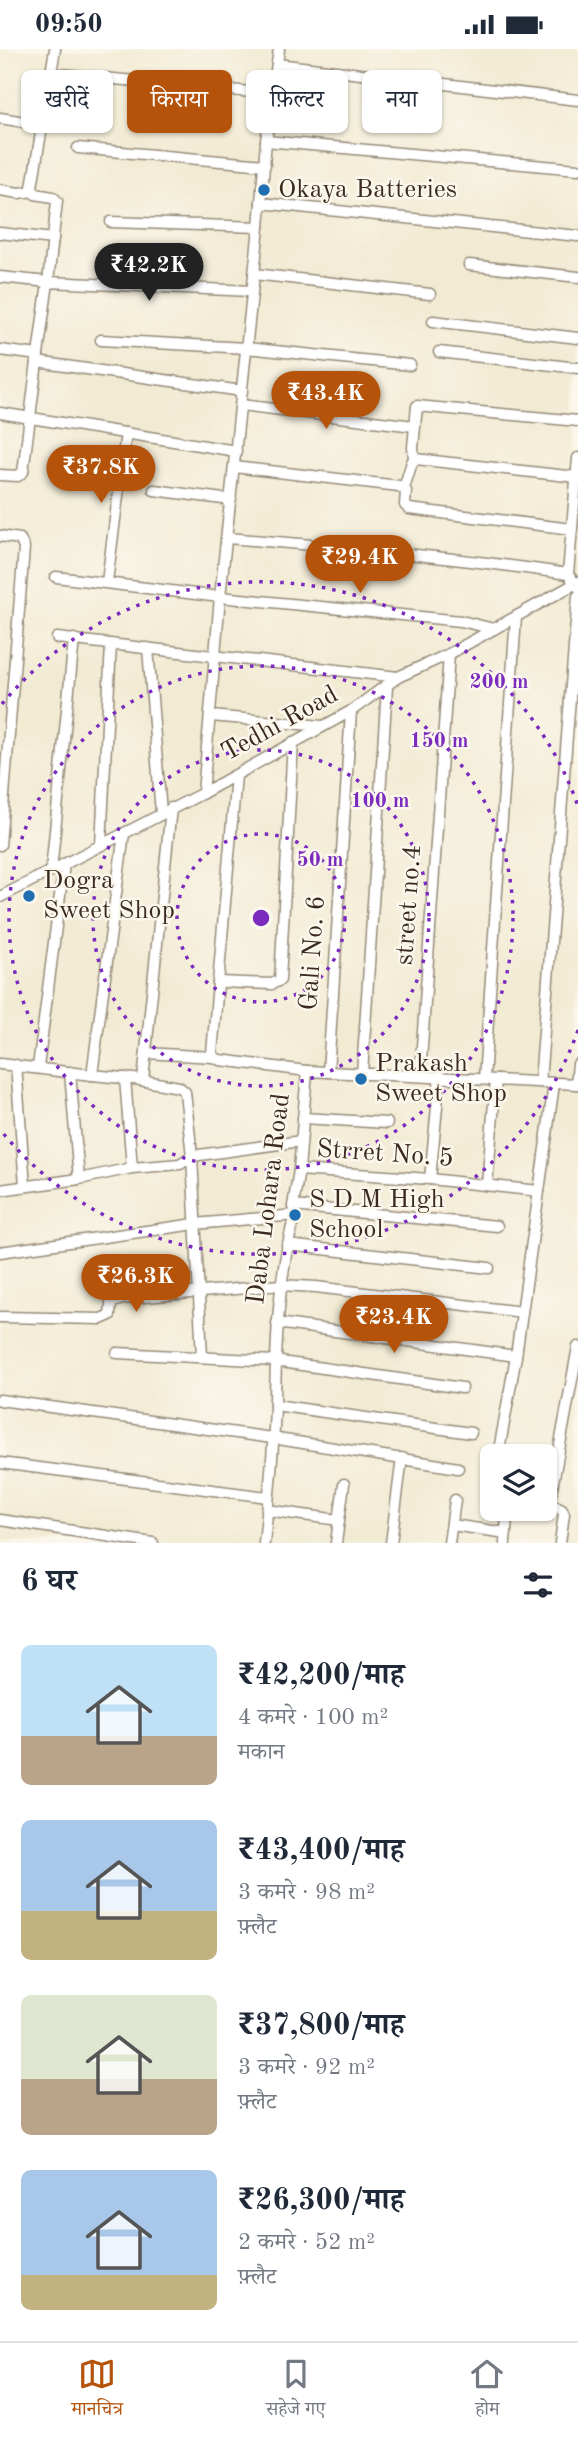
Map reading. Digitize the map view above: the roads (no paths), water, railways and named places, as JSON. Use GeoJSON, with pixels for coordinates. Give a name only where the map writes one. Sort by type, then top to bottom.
{"type":"FeatureCollection","features":[{"type":"Feature","properties":{"kind":"street"},"geometry":{"type":"LineString","coordinates":[[52,70],[55,49]]}},
{"type":"Feature","properties":{"kind":"street"},"geometry":{"type":"LineString","coordinates":[[276,70],[279,49]]}},
{"type":"Feature","properties":{"kind":"street"},"geometry":{"type":"LineString","coordinates":[[277,64],[578,100]]}},
{"type":"Feature","properties":{"kind":"street"},"geometry":{"type":"LineString","coordinates":[[113,79],[246,92]]}},
{"type":"Feature","properties":{"kind":"street"},"geometry":{"type":"LineString","coordinates":[[0,118],[21,121]]}},
{"type":"Feature","properties":{"kind":"street"},"geometry":{"type":"LineString","coordinates":[[0,475],[18,476],[23,473],[48,282],[57,201],[53,197],[37,195],[32,187],[42,133]]}},
{"type":"Feature","properties":{"kind":"street"},"geometry":{"type":"LineString","coordinates":[[203,793],[267,133]]}},
{"type":"Feature","properties":{"kind":"street"},"geometry":{"type":"LineString","coordinates":[[266,141],[578,169]]}},
{"type":"Feature","properties":{"kind":"street"},"geometry":{"type":"LineString","coordinates":[[78,148],[265,165]]}},
{"type":"Feature","properties":{"kind":"street"},"geometry":{"type":"LineString","coordinates":[[0,190],[19,193],[34,191]]}},
{"type":"Feature","properties":{"kind":"street"},"geometry":{"type":"LineString","coordinates":[[261,203],[578,236]]}},
{"type":"Feature","properties":{"kind":"street"},"geometry":{"type":"LineString","coordinates":[[111,222],[259,227]]}},
{"type":"Feature","properties":{"kind":"street"},"geometry":{"type":"LineString","coordinates":[[0,233],[53,239]]}},
{"type":"Feature","properties":{"kind":"street"},"geometry":{"type":"LineString","coordinates":[[469,265],[578,277]]}},
{"type":"Feature","properties":{"kind":"street"},"geometry":{"type":"LineString","coordinates":[[254,274],[430,294]]}},
{"type":"Feature","properties":{"kind":"street"},"geometry":{"type":"LineString","coordinates":[[0,277],[48,282],[252,291]]}},
{"type":"Feature","properties":{"kind":"street"},"geometry":{"type":"LineString","coordinates":[[433,321],[578,338]]}},
{"type":"Feature","properties":{"kind":"street"},"geometry":{"type":"LineString","coordinates":[[101,340],[246,348],[410,365]]}},
{"type":"Feature","properties":{"kind":"street"},"geometry":{"type":"LineString","coordinates":[[0,350],[243,391]]}},
{"type":"Feature","properties":{"kind":"street"},"geometry":{"type":"LineString","coordinates":[[439,352],[578,368]]}},
{"type":"Feature","properties":{"kind":"street"},"geometry":{"type":"LineString","coordinates":[[241,405],[414,426]]}},
{"type":"Feature","properties":{"kind":"street"},"geometry":{"type":"LineString","coordinates":[[572,529],[409,509],[405,505],[404,488],[414,460],[417,405],[578,421]]}},
{"type":"Feature","properties":{"kind":"street"},"geometry":{"type":"LineString","coordinates":[[0,413],[236,451]]}},
{"type":"Feature","properties":{"kind":"street"},"geometry":{"type":"LineString","coordinates":[[107,582],[125,433]]}},
{"type":"Feature","properties":{"kind":"street"},"geometry":{"type":"LineString","coordinates":[[414,460],[576,477]]}},
{"type":"Feature","properties":{"kind":"street"},"geometry":{"type":"LineString","coordinates":[[227,538],[414,554],[575,582],[572,529],[578,460]]}},
{"type":"Feature","properties":{"kind":"street"},"geometry":{"type":"LineString","coordinates":[[234,467],[404,488]]}},
{"type":"Feature","properties":{"kind":"street"},"geometry":{"type":"LineString","coordinates":[[154,490],[231,500]]}},
{"type":"Feature","properties":{"kind":"street"},"geometry":{"type":"LineString","coordinates":[[0,536],[20,539],[24,548],[0,845]]}},
{"type":"Feature","properties":{"kind":"street"},"geometry":{"type":"LineString","coordinates":[[56,577],[220,597],[461,621],[494,629]]}},
{"type":"Feature","properties":{"kind":"street","name":"Tedhi Road"},"geometry":{"type":"LineString","coordinates":[[0,897],[236,775],[351,711],[398,677],[449,654],[575,582]]}},
{"type":"Feature","properties":{"kind":"street"},"geometry":{"type":"LineString","coordinates":[[540,1082],[578,596]]}},
{"type":"Feature","properties":{"kind":"street"},"geometry":{"type":"LineString","coordinates":[[487,1185],[490,1079],[516,617]]}},
{"type":"Feature","properties":{"kind":"street"},"geometry":{"type":"LineString","coordinates":[[57,638],[398,677]]}},
{"type":"Feature","properties":{"kind":"street"},"geometry":{"type":"LineString","coordinates":[[51,871],[74,639]]}},
{"type":"Feature","properties":{"kind":"street"},"geometry":{"type":"LineString","coordinates":[[101,845],[111,644]]}},
{"type":"Feature","properties":{"kind":"street"},"geometry":{"type":"LineString","coordinates":[[140,1080],[143,1080],[146,1053],[166,810],[148,648]]}},
{"type":"Feature","properties":{"kind":"street","name":"street no.4"},"geometry":{"type":"LineString","coordinates":[[420,1075],[449,654]]}},
{"type":"Feature","properties":{"kind":"street"},"geometry":{"type":"LineString","coordinates":[[362,1074],[387,687]]}},
{"type":"Feature","properties":{"kind":"street","name":"Gali No. 6"},"geometry":{"type":"LineString","coordinates":[[328,1072],[351,711]]}},
{"type":"Feature","properties":{"kind":"street"},"geometry":{"type":"LineString","coordinates":[[211,716],[323,726]]}},
{"type":"Feature","properties":{"kind":"street"},"geometry":{"type":"LineString","coordinates":[[218,982],[272,984],[280,979],[293,742]]}},
{"type":"Feature","properties":{"kind":"street"},"geometry":{"type":"LineString","coordinates":[[213,1056],[236,775]]}},
{"type":"Feature","properties":{"kind":"street"},"geometry":{"type":"LineString","coordinates":[[92,1075],[124,833]]}},
{"type":"Feature","properties":{"kind":"street"},"geometry":{"type":"LineString","coordinates":[[38,1067],[64,864]]}},
{"type":"Feature","properties":{"kind":"street","name":"Daba Lohara Road"},"geometry":{"type":"LineString","coordinates":[[146,1053],[213,1056],[220,1060],[307,1071],[294,1210],[279,1285],[274,1361],[275,1405],[264,1543]]}},
{"type":"Feature","properties":{"kind":"street"},"geometry":{"type":"LineString","coordinates":[[0,1064],[140,1080],[179,1087],[185,1092],[192,1156],[202,1357]]}},
{"type":"Feature","properties":{"kind":"street"},"geometry":{"type":"LineString","coordinates":[[16,1065],[25,1186]]}},
{"type":"Feature","properties":{"kind":"street"},"geometry":{"type":"LineString","coordinates":[[307,1071],[577,1084],[578,1065]]}},
{"type":"Feature","properties":{"kind":"street"},"geometry":{"type":"LineString","coordinates":[[70,1072],[79,1179]]}},
{"type":"Feature","properties":{"kind":"street"},"geometry":{"type":"LineString","coordinates":[[430,1179],[440,1076]]}},
{"type":"Feature","properties":{"kind":"street"},"geometry":{"type":"LineString","coordinates":[[125,1078],[132,1168]]}},
{"type":"Feature","properties":{"kind":"street"},"geometry":{"type":"LineString","coordinates":[[500,1444],[516,1356],[554,1084]]}},
{"type":"Feature","properties":{"kind":"street"},"geometry":{"type":"LineString","coordinates":[[303,1118],[387,1123]]}},
{"type":"Feature","properties":{"kind":"street"},"geometry":{"type":"LineString","coordinates":[[0,1190],[79,1179],[132,1168],[180,1164],[192,1156],[301,1141]]}},
{"type":"Feature","properties":{"kind":"street","name":"Strret No. 5"},"geometry":{"type":"LineString","coordinates":[[299,1170],[430,1179],[539,1191]]}},
{"type":"Feature","properties":{"kind":"street"},"geometry":{"type":"LineString","coordinates":[[0,1252],[294,1210],[497,1226]]}},
{"type":"Feature","properties":{"kind":"street"},"geometry":{"type":"LineString","coordinates":[[287,1245],[489,1268]]}},
{"type":"Feature","properties":{"kind":"street"},"geometry":{"type":"LineString","coordinates":[[0,1317],[101,1319],[110,1315],[111,1303],[114,1301],[279,1285],[522,1312]]}},
{"type":"Feature","properties":{"kind":"street"},"geometry":{"type":"LineString","coordinates":[[277,1322],[516,1356]]}},
{"type":"Feature","properties":{"kind":"street"},"geometry":{"type":"LineString","coordinates":[[560,1543],[564,1514],[562,1509],[551,1504],[551,1499],[578,1347]]}},
{"type":"Feature","properties":{"kind":"street"},"geometry":{"type":"LineString","coordinates":[[117,1353],[274,1361],[462,1388]]}},
{"type":"Feature","properties":{"kind":"street"},"geometry":{"type":"LineString","coordinates":[[0,1400],[272,1438],[458,1468]]}},
{"type":"Feature","properties":{"kind":"street"},"geometry":{"type":"LineString","coordinates":[[275,1405],[471,1433]]}},
{"type":"Feature","properties":{"kind":"street"},"geometry":{"type":"LineString","coordinates":[[391,1543],[402,1458]]}},
{"type":"Feature","properties":{"kind":"street"},"geometry":{"type":"LineString","coordinates":[[0,1463],[268,1497]]}},
{"type":"Feature","properties":{"kind":"street"},"geometry":{"type":"LineString","coordinates":[[336,1543],[344,1484]]}},
{"type":"Feature","properties":{"kind":"street"},"geometry":{"type":"LineString","coordinates":[[449,1543],[456,1500]]}},
{"type":"Feature","properties":{"kind":"street"},"geometry":{"type":"LineString","coordinates":[[267,1510],[339,1520]]}},
{"type":"Feature","properties":{"kind":"street"},"geometry":{"type":"LineString","coordinates":[[0,1520],[153,1543]]}},
{"type":"Feature","properties":{"kind":"street"},"geometry":{"type":"LineString","coordinates":[[452,1525],[506,1538]]}},
{"type":"Feature","properties":{"kind":"place","name":"Okaya Batteries"},"geometry":{"type":"Point","coordinates":[264,190]}},
{"type":"Feature","properties":{"kind":"place","name":"Dogra Sweet Shop"},"geometry":{"type":"Point","coordinates":[29,896]}},
{"type":"Feature","properties":{"kind":"place","name":"Prakash Sweet Shop"},"geometry":{"type":"Point","coordinates":[361,1079]}},
{"type":"Feature","properties":{"kind":"place","name":"S D M High School"},"geometry":{"type":"Point","coordinates":[295,1215]}}]}
